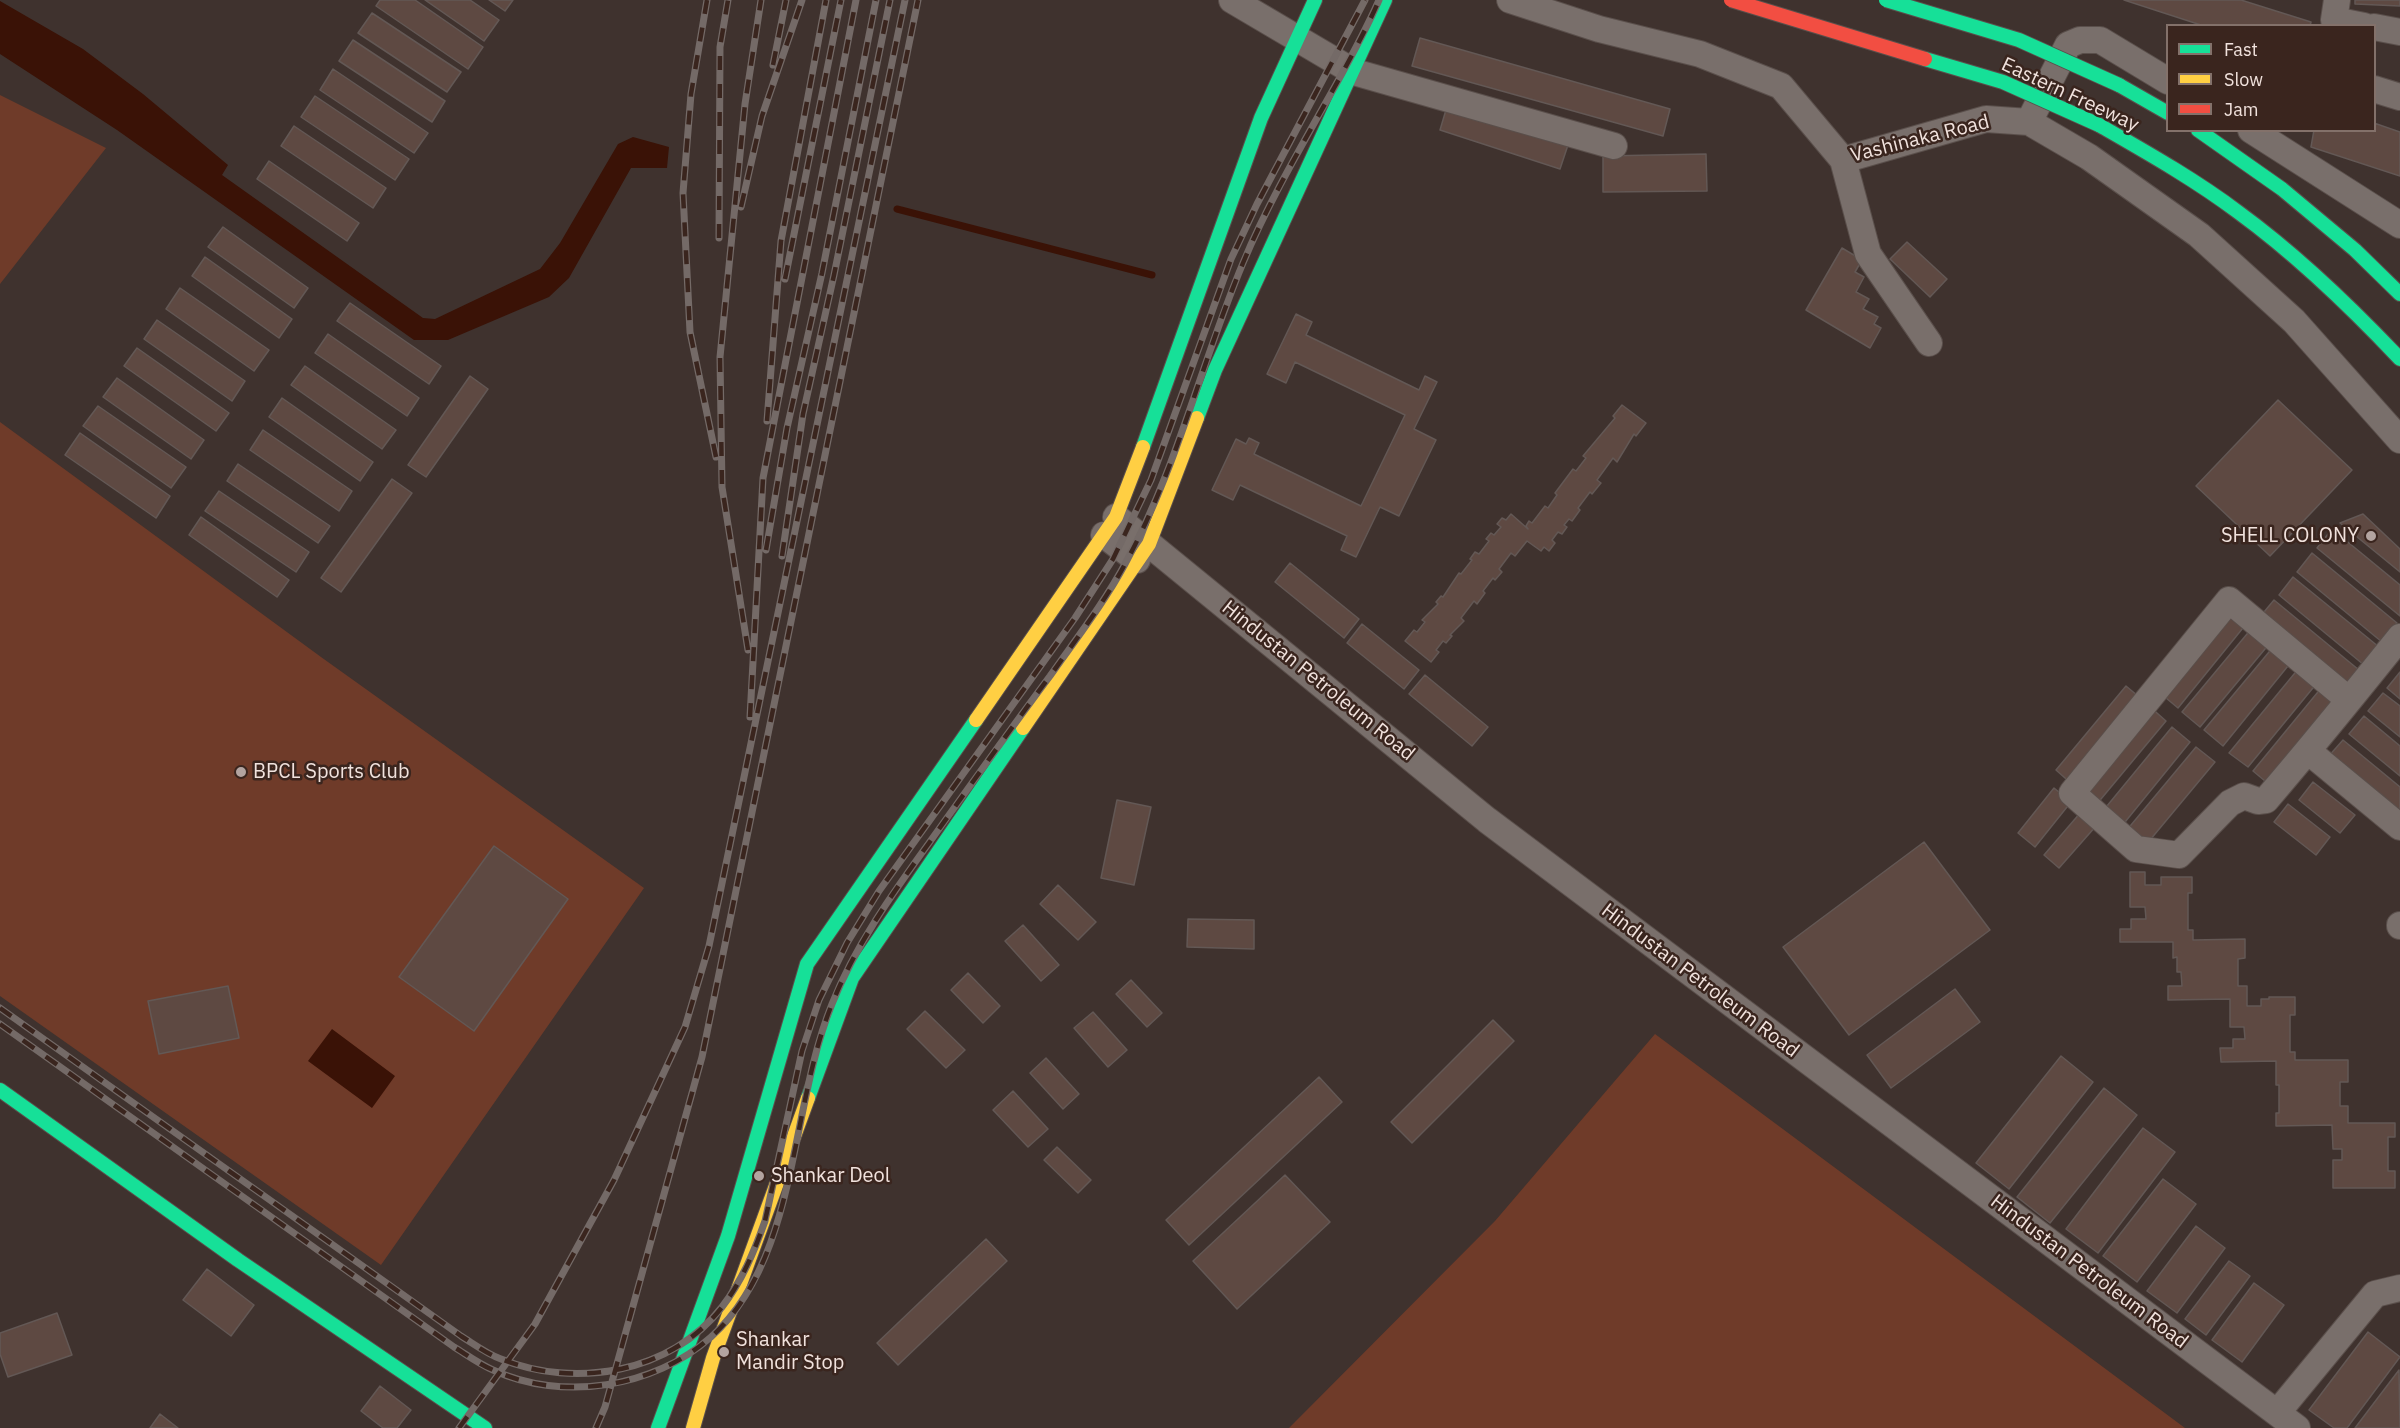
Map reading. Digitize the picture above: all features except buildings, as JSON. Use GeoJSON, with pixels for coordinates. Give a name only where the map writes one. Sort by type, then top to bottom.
{"type":"FeatureCollection","features":[{"type":"Feature","properties":{"kind":"main road"},"geometry":{"type":"LineString","coordinates":[[658,1428],[728,1236],[807,964],[1110,526],[1171,373],[1261,118],[1315,0]]}},
{"type":"Feature","properties":{"kind":"main road"},"geometry":{"type":"LineString","coordinates":[[693,1428],[713,1358],[852,978],[1143,552],[1215,370],[1354,72],[1385,0]]}},
{"type":"Feature","properties":{"kind":"main road","name":"Eastern Freeway"},"geometry":{"type":"LineString","coordinates":[[1731,0],[2003,82],[2098,125],[2172,167],[2255,224],[2325,283],[2400,359]]}},
{"type":"Feature","properties":{"kind":"main road","name":"Eastern Freeway"},"geometry":{"type":"LineString","coordinates":[[1886,0],[2019,40],[2119,85],[2166,112]]}},
{"type":"Feature","properties":{"kind":"main road"},"geometry":{"type":"LineString","coordinates":[[2201,132],[2282,189],[2355,250],[2400,294]]}},
{"type":"Feature","properties":{"kind":"main road"},"geometry":{"type":"LineString","coordinates":[[0,1090],[248,1267],[485,1428]]}},
{"type":"Feature","properties":{"kind":"street"},"geometry":{"type":"LineString","coordinates":[[1232,0],[1354,72],[1614,146]]}},
{"type":"Feature","properties":{"kind":"street","name":"Vashinaka Road"},"geometry":{"type":"LineString","coordinates":[[1510,0],[1599,29],[1700,54],[1781,86],[1843,160],[1986,119],[2029,122],[2089,157],[2199,235],[2294,321],[2400,440]]}},
{"type":"Feature","properties":{"kind":"street"},"geometry":{"type":"LineString","coordinates":[[2335,15],[2359,24]]}},
{"type":"Feature","properties":{"kind":"street"},"geometry":{"type":"LineString","coordinates":[[2376,27],[2400,32]]}},
{"type":"Feature","properties":{"kind":"street"},"geometry":{"type":"LineString","coordinates":[[2029,122],[2068,45],[2080,40],[2100,40],[2166,80]]}},
{"type":"Feature","properties":{"kind":"street"},"geometry":{"type":"LineString","coordinates":[[2376,90],[2400,97]]}},
{"type":"Feature","properties":{"kind":"street"},"geometry":{"type":"LineString","coordinates":[[2253,132],[2400,225]]}},
{"type":"Feature","properties":{"kind":"street"},"geometry":{"type":"LineString","coordinates":[[1843,160],[1868,254],[1929,344]]}},
{"type":"Feature","properties":{"kind":"street","name":"Hindustan Petroleum Road"},"geometry":{"type":"LineString","coordinates":[[1110,526],[1487,820],[2287,1421]]}},
{"type":"Feature","properties":{"kind":"street"},"geometry":{"type":"LineString","coordinates":[[2349,700],[2229,600],[2072,793],[2136,849],[2179,855],[2230,803],[2244,796],[2258,801],[2266,800],[2308,751],[2400,637]]}},
{"type":"Feature","properties":{"kind":"street"},"geometry":{"type":"LineString","coordinates":[[2308,751],[2400,827]]}},
{"type":"Feature","properties":{"kind":"street"},"geometry":{"type":"LineString","coordinates":[[2287,1421],[2375,1294],[2400,1288]]}},
{"type":"Feature","properties":{"kind":"shaded area"},"geometry":{"type":"Polygon","coordinates":[[[0,1],[83,49],[143,94],[228,165],[222,175],[423,318],[435,319],[540,269],[560,243],[618,144],[633,137],[669,147],[667,168],[631,168],[569,278],[549,297],[448,340],[414,340],[117,130],[0,54],[0,1]]]}},
{"type":"Feature","properties":{"kind":"shaded area"},"geometry":{"type":"Polygon","coordinates":[[[0,95],[106,148],[0,284],[0,95]]]}},
{"type":"Feature","properties":{"kind":"shaded area","name":"BPCL Sports Club"},"geometry":{"type":"Polygon","coordinates":[[[0,422],[321,657],[644,888],[381,1265],[0,996],[0,422]]]}},
{"type":"Feature","properties":{"kind":"shaded area"},"geometry":{"type":"Polygon","coordinates":[[[332,1029],[395,1076],[372,1108],[308,1061],[332,1029]]]}},
{"type":"Feature","properties":{"kind":"shaded area"},"geometry":{"type":"Polygon","coordinates":[[[1655,1034],[2185,1428],[1289,1428],[1495,1221],[1655,1034]]]}},
{"type":"Feature","properties":{"kind":"waterway"},"geometry":{"type":"LineString","coordinates":[[897,209],[1152,275]]}},
{"type":"Feature","properties":{"kind":"railway"},"geometry":{"type":"LineString","coordinates":[[707,0],[691,94],[683,193],[690,332],[716,457]]}},
{"type":"Feature","properties":{"kind":"railway"},"geometry":{"type":"LineString","coordinates":[[719,238],[720,47],[728,0]]}},
{"type":"Feature","properties":{"kind":"railway"},"geometry":{"type":"LineString","coordinates":[[748,650],[722,487],[720,357],[745,104],[761,0]]}},
{"type":"Feature","properties":{"kind":"railway"},"geometry":{"type":"LineString","coordinates":[[773,65],[786,0]]}},
{"type":"Feature","properties":{"kind":"railway"},"geometry":{"type":"LineString","coordinates":[[741,207],[762,116],[802,0]]}},
{"type":"Feature","properties":{"kind":"railway"},"geometry":{"type":"LineString","coordinates":[[767,421],[781,241],[826,0]]}},
{"type":"Feature","properties":{"kind":"railway"},"geometry":{"type":"LineString","coordinates":[[785,279],[841,0]]}},
{"type":"Feature","properties":{"kind":"railway"},"geometry":{"type":"LineString","coordinates":[[750,717],[763,478],[856,0]]}},
{"type":"Feature","properties":{"kind":"railway"},"geometry":{"type":"LineString","coordinates":[[766,550],[787,428],[822,273],[876,0]]}},
{"type":"Feature","properties":{"kind":"railway"},"geometry":{"type":"LineString","coordinates":[[782,556],[803,414],[890,0]]}},
{"type":"Feature","properties":{"kind":"railway"},"geometry":{"type":"LineString","coordinates":[[459,1428],[535,1324],[614,1180],[685,1027],[709,946],[905,0]]}},
{"type":"Feature","properties":{"kind":"railway"},"geometry":{"type":"LineString","coordinates":[[596,1428],[605,1407],[702,1057],[918,0]]}},
{"type":"Feature","properties":{"kind":"railway"},"geometry":{"type":"LineString","coordinates":[[0,1008],[461,1336],[496,1357],[530,1368],[560,1373],[590,1373],[620,1369],[649,1360],[676,1347],[701,1329],[722,1307],[736,1287],[761,1233],[802,1051],[819,1000],[847,943],[879,891],[1075,618],[1113,559],[1151,480],[1231,259],[1257,204],[1365,0]]}},
{"type":"Feature","properties":{"kind":"railway"},"geometry":{"type":"LineString","coordinates":[[0,1024],[454,1347],[488,1368],[520,1380],[548,1386],[606,1385],[663,1368],[688,1354],[711,1337],[740,1304],[761,1266],[777,1225],[818,1045],[841,983],[863,941],[901,882],[1089,621],[1125,564],[1159,491],[1228,301],[1263,218],[1358,44],[1379,0]]}},
{"type":"Feature","properties":{"kind":"traffic: fast"},"geometry":{"type":"LineString","coordinates":[[1143,447],[1261,118],[1315,0]]}},
{"type":"Feature","properties":{"kind":"traffic: fast"},"geometry":{"type":"LineString","coordinates":[[1197,418],[1215,370],[1385,0]]}},
{"type":"Feature","properties":{"kind":"traffic: fast"},"geometry":{"type":"LineString","coordinates":[[1886,0],[2019,40],[2119,85]]}},
{"type":"Feature","properties":{"kind":"traffic: fast"},"geometry":{"type":"LineString","coordinates":[[1925,59],[2003,82],[2099,125]]}},
{"type":"Feature","properties":{"kind":"traffic: fast"},"geometry":{"type":"LineString","coordinates":[[2119,85],[2166,112]]}},
{"type":"Feature","properties":{"kind":"traffic: fast"},"geometry":{"type":"LineString","coordinates":[[2099,125],[2187,177],[2260,228],[2322,282],[2400,359]]}},
{"type":"Feature","properties":{"kind":"traffic: fast"},"geometry":{"type":"LineString","coordinates":[[2201,132],[2282,189],[2355,250],[2400,294]]}},
{"type":"Feature","properties":{"kind":"traffic: fast"},"geometry":{"type":"LineString","coordinates":[[658,1428],[728,1236],[807,964],[976,720]]}},
{"type":"Feature","properties":{"kind":"traffic: fast"},"geometry":{"type":"LineString","coordinates":[[808,1098],[852,978],[1023,728]]}},
{"type":"Feature","properties":{"kind":"traffic: fast"},"geometry":{"type":"LineString","coordinates":[[0,1090],[238,1260],[485,1428]]}},
{"type":"Feature","properties":{"kind":"traffic: slow"},"geometry":{"type":"LineString","coordinates":[[1023,728],[1149,544],[1197,418]]}},
{"type":"Feature","properties":{"kind":"traffic: slow"},"geometry":{"type":"LineString","coordinates":[[976,720],[1116,517],[1143,447]]}},
{"type":"Feature","properties":{"kind":"traffic: slow"},"geometry":{"type":"LineString","coordinates":[[693,1428],[713,1358],[808,1098]]}},
{"type":"Feature","properties":{"kind":"traffic: jam"},"geometry":{"type":"LineString","coordinates":[[1731,0],[1925,59]]}},
{"type":"Feature","properties":{"kind":"place","name":"SHELL COLONY"},"geometry":{"type":"Point","coordinates":[2371,536]}},
{"type":"Feature","properties":{"kind":"place","name":"BPCL Sports Club"},"geometry":{"type":"Point","coordinates":[241,772]}},
{"type":"Feature","properties":{"kind":"place","name":"Shankar Deol"},"geometry":{"type":"Point","coordinates":[759,1176]}},
{"type":"Feature","properties":{"kind":"place","name":"Shankar Mandir Stop"},"geometry":{"type":"Point","coordinates":[724,1352]}}]}
